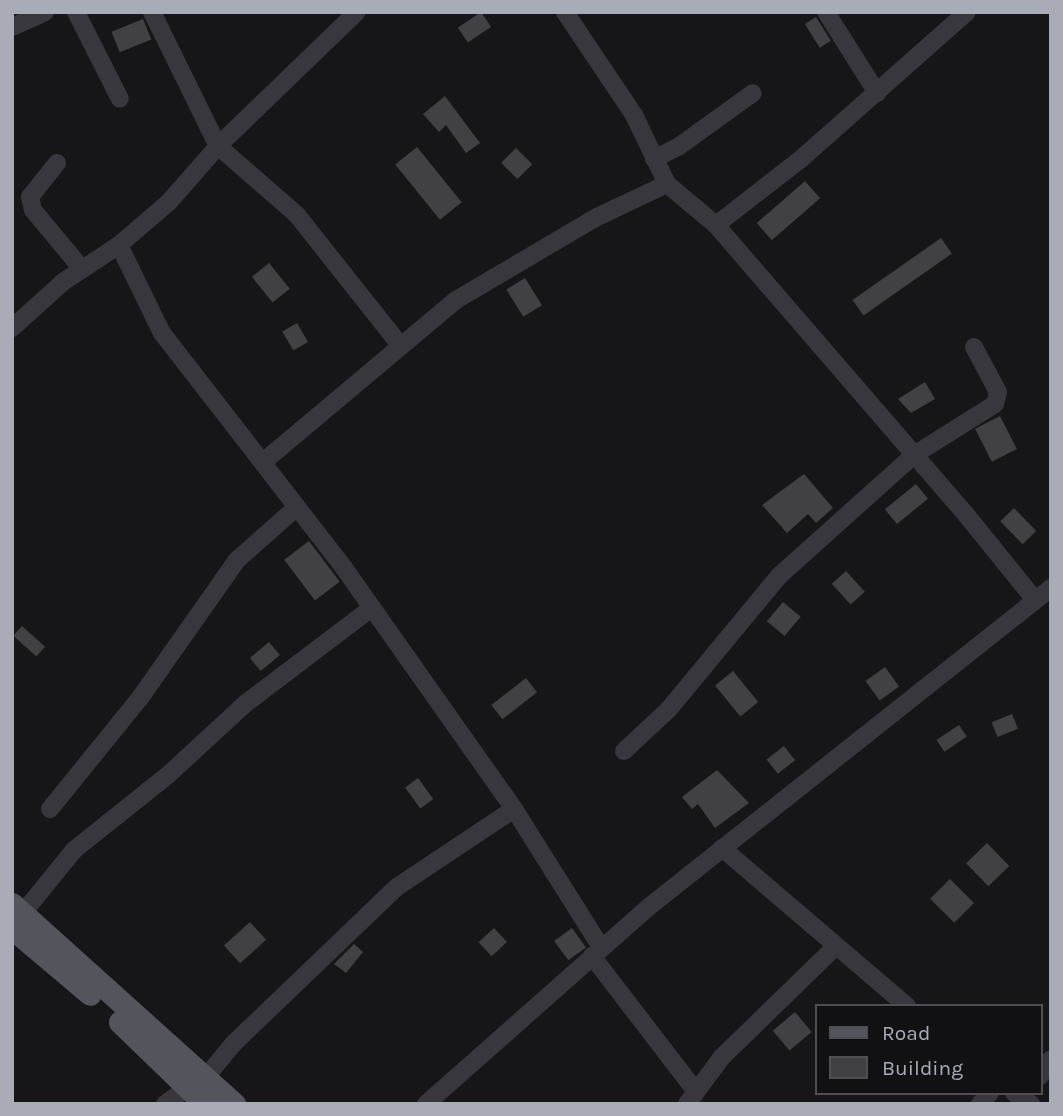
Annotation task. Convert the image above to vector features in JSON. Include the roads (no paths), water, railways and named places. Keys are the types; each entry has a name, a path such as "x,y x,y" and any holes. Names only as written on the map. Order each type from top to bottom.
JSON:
{"main road":[{"path":"16,915 67,973 197,1082 234,1104"},
{"path":"197,1082 205,1104"}],"street":[{"path":"12,27 45,12"},
{"path":"76,12 120,99"},
{"path":"152,12 218,146 297,215 400,345"},
{"path":"12,328 82,270 119,245 169,202 218,146 357,12"},
{"path":"565,12 634,115 667,184 716,225 1035,600"},
{"path":"826,12 877,93"},
{"path":"716,225 877,93 947,19 967,12"},
{"path":"654,159 678,147 752,93"},
{"path":"57,163 35,184 30,197 33,210 82,270"},
{"path":"263,462 456,300 597,217 667,184"},
{"path":"119,245 162,333 297,507 514,809 596,952 691,1097 722,1056 836,946"},
{"path":"624,751 669,709 779,576 914,455 998,399 974,347"},
{"path":"50,809 140,698 237,560 297,507"},
{"path":"426,1104 596,952 722,848 1051,588"},
{"path":"16,915 74,850 169,775 245,704 370,609"},
{"path":"165,1104 197,1082 397,887 514,809"},
{"path":"722,848 905,1004"}]}
